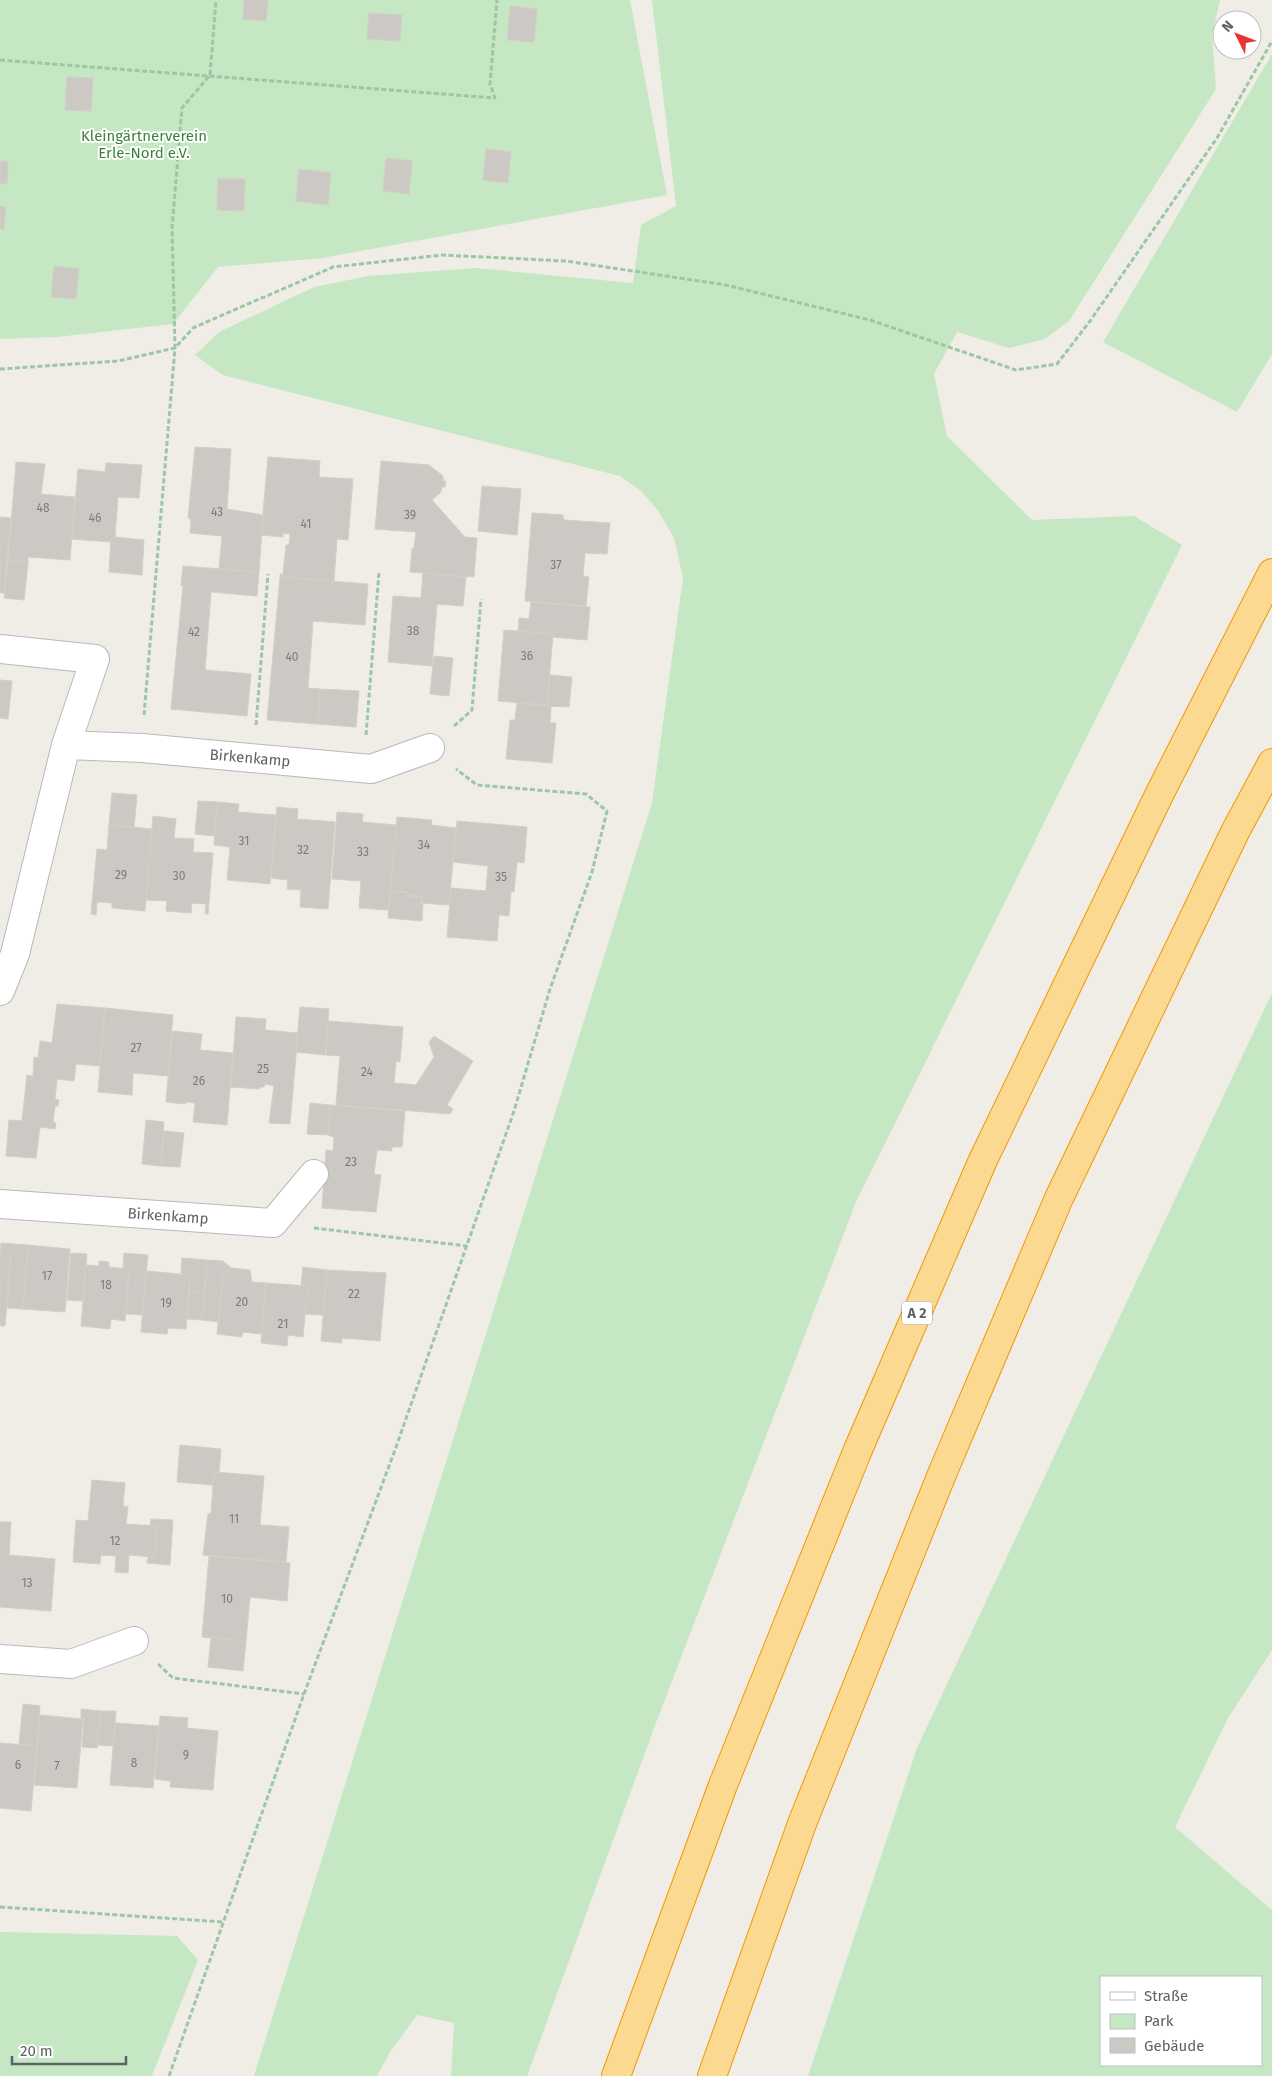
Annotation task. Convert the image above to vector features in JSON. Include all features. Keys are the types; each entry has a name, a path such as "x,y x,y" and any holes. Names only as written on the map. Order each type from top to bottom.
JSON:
{"highway":[{"name":"A 2","path":"616,2076 730,1767 857,1452 983,1160 1156,802 1272,573"},
{"path":"712,2076 803,1821 942,1474 1055,1207 1235,832 1272,763"}],"street":[{"path":"0,649 95,659 66,745 15,954 0,991"},
{"name":"Birkenkamp","path":"66,745 142,748 371,769 430,748"},
{"path":"273,1223 314,1174"},
{"name":"Birkenkamp","path":"0,1204 273,1223"},
{"path":"0,1659 71,1664 134,1642"}],"path":[{"path":"142,748 175,348 172,228 182,108 210,75 216,0"},
{"path":"0,60 495,98 490,84 497,0"},
{"path":"0,369 118,361 175,348 193,328 333,268 442,255 566,261 726,285 870,320 1016,370 1057,364 1090,321 1217,138 1272,41"},
{"path":"364,768 380,572"},
{"path":"253,758 268,574"},
{"path":"169,2076 304,1694 399,1440 514,1111 550,989 592,872 607,812 586,794 477,785 430,748 472,710 481,599"},
{"path":"273,1223 467,1246"},
{"path":"134,1642 173,1678 304,1694"},
{"path":"0,1907 223,1922"}],"green space":[{"name":"Kleingärtnerverein Erle-Nord e.V.","path":"0,0 630,0 667,195 322,258 218,267 173,324 57,337 0,339"},
{"path":"652,0 1220,0 1218,10 1212,10 1212,60 1214,60 1216,89 1069,321 1045,339 1009,348 957,332 934,374 947,436 1032,520 1134,516 1182,545 856,1202 657,1720 527,2076 451,2076 454,2023 417,2015 390,2052 377,2076 254,2076 652,803 683,578 674,538 657,509 641,491 620,476 223,375 195,355 219,332 314,287 368,276 475,268 633,283 641,225 676,206"},
{"path":"1272,54 1272,354 1237,412 1103,342"},
{"path":"1272,993 1272,1650 1228,1718 1175,1827 1272,1910 1272,2076 808,2076 917,1748"},
{"path":"0,1932 177,1936 198,1960 152,2076 0,2076"}],"building":[{"path":"244,0 268,0 266,21 243,19"},
{"path":"510,6 537,9 534,42 507,40"},
{"path":"369,13 402,15 400,41 367,39"},
{"path":"67,77 93,78 91,111 65,110"},
{"path":"486,149 511,152 508,183 483,180"},
{"path":"386,158 412,161 409,194 383,191"},
{"path":"0,161 8,162 7,184 0,183"},
{"path":"299,169 331,173 328,205 296,201"},
{"path":"218,179 245,179 244,211 217,210"},
{"path":"0,206 6,207 4,229 0,229"},
{"path":"54,266 79,269 76,299 51,297"},
{"path":"195,447 231,449 227,509 263,515 259,572 219,569 222,536 190,533 191,519 188,518"},
{"path":"268,457 320,461 319,477 353,479 348,540 337,539 334,581 280,577 280,574 283,574 286,545 289,545 290,534 283,533 283,537 261,535"},
{"path":"381,461 429,465 443,476 443,481 446,481 445,487 442,487 441,492 432,500 465,537 477,538 474,577 410,572 416,532 375,529"},
{"path":"16,462 45,464 41,494 75,497 70,560 28,557 28,563 8,561"},
{"path":"106,463 142,465 139,498 118,497 115,537 111,538 111,542 72,539 78,469 105,472"},
{"path":"482,486 521,489 517,535 478,531"},
{"path":"532,513 563,515 564,520 610,523 607,554 585,553 583,576 589,577 586,606 525,601"},
{"path":"0,517 11,518 4,593 0,593"},
{"path":"111,538 144,540 142,575 109,572"},
{"path":"8,561 28,563 24,600 4,598"},
{"path":"183,566 259,572 257,596 211,592 205,670 251,674 247,716 171,709 183,586 181,585"},
{"path":"423,573 466,577 463,606 437,604 432,666 388,662 393,596 421,598"},
{"path":"280,577 368,584 365,625 313,621 308,688 320,689 318,724 267,720"},
{"path":"531,602 590,607 587,640 553,637 553,634 518,631 519,618 529,619"},
{"path":"504,630 553,634 547,705 498,701"},
{"path":"434,656 453,658 449,696 430,694"},
{"path":"550,675 572,677 569,707 547,706"},
{"path":"0,680 12,681 8,719 0,718"},
{"path":"320,689 359,691 356,727 318,724"},
{"path":"517,703 551,706 550,723 556,723 552,763 506,759 510,720 515,720"},
{"path":"112,793 137,795 134,827 109,825"},
{"path":"198,801 217,802 214,836 195,834"},
{"path":"217,802 239,804 238,812 276,815 270,884 227,880 230,847 214,845"},
{"path":"277,807 298,809 297,819 335,822 328,909 300,907 301,890 287,889 288,880 271,878"},
{"path":"337,812 363,814 362,822 396,825 389,910 359,908 361,881 332,879"},
{"path":"153,816 176,819 174,838 194,839 193,852 213,853 208,914 205,914 206,904 192,903 191,913 166,911 167,901 146,900"},
{"path":"397,817 432,820 431,825 456,828 449,905 421,903 422,897 407,895 407,892 390,891"},
{"path":"457,821 527,827 524,863 517,862 514,892 511,891 509,916 499,915 497,941 447,937 451,888 486,891 488,866 453,862"},
{"path":"109,825 152,829 145,911 112,908 112,903 97,902 96,915 91,914 97,849 107,850"},
{"path":"390,891 407,893 407,896 421,897 421,903 423,904 422,921 388,918"},
{"path":"57,1004 105,1008 100,1066 76,1064 74,1081 57,1079 55,1099 59,1100 58,1106 55,1106 53,1122 56,1123 55,1129 40,1127 36,1158 6,1156 9,1120 22,1121 27,1075 33,1076 34,1057 38,1058 40,1041 52,1043"},
{"path":"300,1007 329,1009 325,1055 296,1052"},
{"path":"105,1008 173,1015 168,1076 133,1073 132,1095 98,1092"},
{"path":"236,1017 266,1019 265,1030 298,1033 290,1124 269,1123 274,1086 265,1084 264,1087 259,1089 231,1087"},
{"path":"328,1021 403,1027 400,1062 396,1061 394,1083 416,1085 434,1057 429,1042 434,1036 473,1061 447,1105 453,1109 450,1114 336,1105 340,1056 326,1055"},
{"path":"172,1031 202,1034 200,1050 233,1053 227,1125 193,1122 195,1103 166,1102"},
{"path":"310,1103 330,1105 328,1135 307,1134"},
{"path":"330,1105 405,1111 402,1147 392,1147 392,1151 377,1150 374,1174 381,1175 376,1212 322,1208 326,1150 333,1151 334,1137 328,1135"},
{"path":"146,1120 164,1122 161,1166 142,1164"},
{"path":"164,1131 184,1133 180,1167 161,1166"},
{"path":"1,1243 28,1245 23,1309 7,1308 11,1253 0,1252"},
{"path":"28,1245 70,1249 65,1312 23,1309"},
{"path":"0,1252 11,1253 5,1326 1,1326 0,1322"},
{"path":"71,1253 87,1254 83,1301 67,1300"},
{"path":"124,1253 148,1255 142,1315 126,1314 129,1269 123,1268"},
{"path":"182,1258 207,1260 205,1293 189,1292 190,1275 181,1274"},
{"path":"207,1260 223,1261 231,1268 223,1274 219,1322 202,1320"},
{"path":"99,1261 109,1262 109,1267 129,1269 125,1321 111,1319 110,1329 81,1326 86,1265 99,1266"},
{"path":"303,1267 327,1270 323,1315 305,1314 308,1286 301,1285"},
{"path":"231,1268 250,1270 252,1282 266,1283 261,1334 243,1332 242,1337 217,1334 223,1274"},
{"path":"327,1270 386,1273 380,1341 342,1338 342,1343 321,1341"},
{"path":"146,1271 190,1275 186,1329 168,1328 167,1334 141,1332"},
{"path":"266,1283 308,1286 303,1337 288,1335 287,1346 261,1343"},
{"path":"189,1292 205,1293 202,1320 187,1319"},
{"path":"180,1445 221,1449 219,1473 214,1472 213,1485 177,1482"},
{"path":"214,1472 264,1476 260,1525 289,1527 286,1562 203,1555 208,1514 211,1513"},
{"path":"92,1480 125,1483 123,1506 128,1507 126,1524 157,1526 154,1557 129,1555 128,1573 115,1572 116,1556 101,1555 100,1564 73,1562 76,1520 88,1521"},
{"path":"151,1519 173,1520 170,1565 147,1563 148,1557 154,1557 157,1526 150,1526"},
{"path":"0,1522 11,1522 9,1555 55,1559 51,1611 0,1607"},
{"path":"209,1556 290,1563 287,1601 250,1597 246,1641 202,1637"},
{"path":"211,1638 246,1641 243,1671 208,1667"},
{"path":"23,1704 40,1706 37,1746 19,1744"},
{"path":"81,1709 100,1711 97,1748 82,1747 84,1719 81,1719"},
{"path":"100,1711 116,1711 113,1746 97,1745"},
{"path":"40,1715 83,1719 77,1788 34,1785"},
{"path":"160,1716 188,1718 187,1728 218,1731 213,1790 170,1787 171,1781 155,1779"},
{"path":"115,1723 159,1726 153,1788 110,1785"},
{"path":"0,1743 37,1746 31,1811 0,1808"}]}
